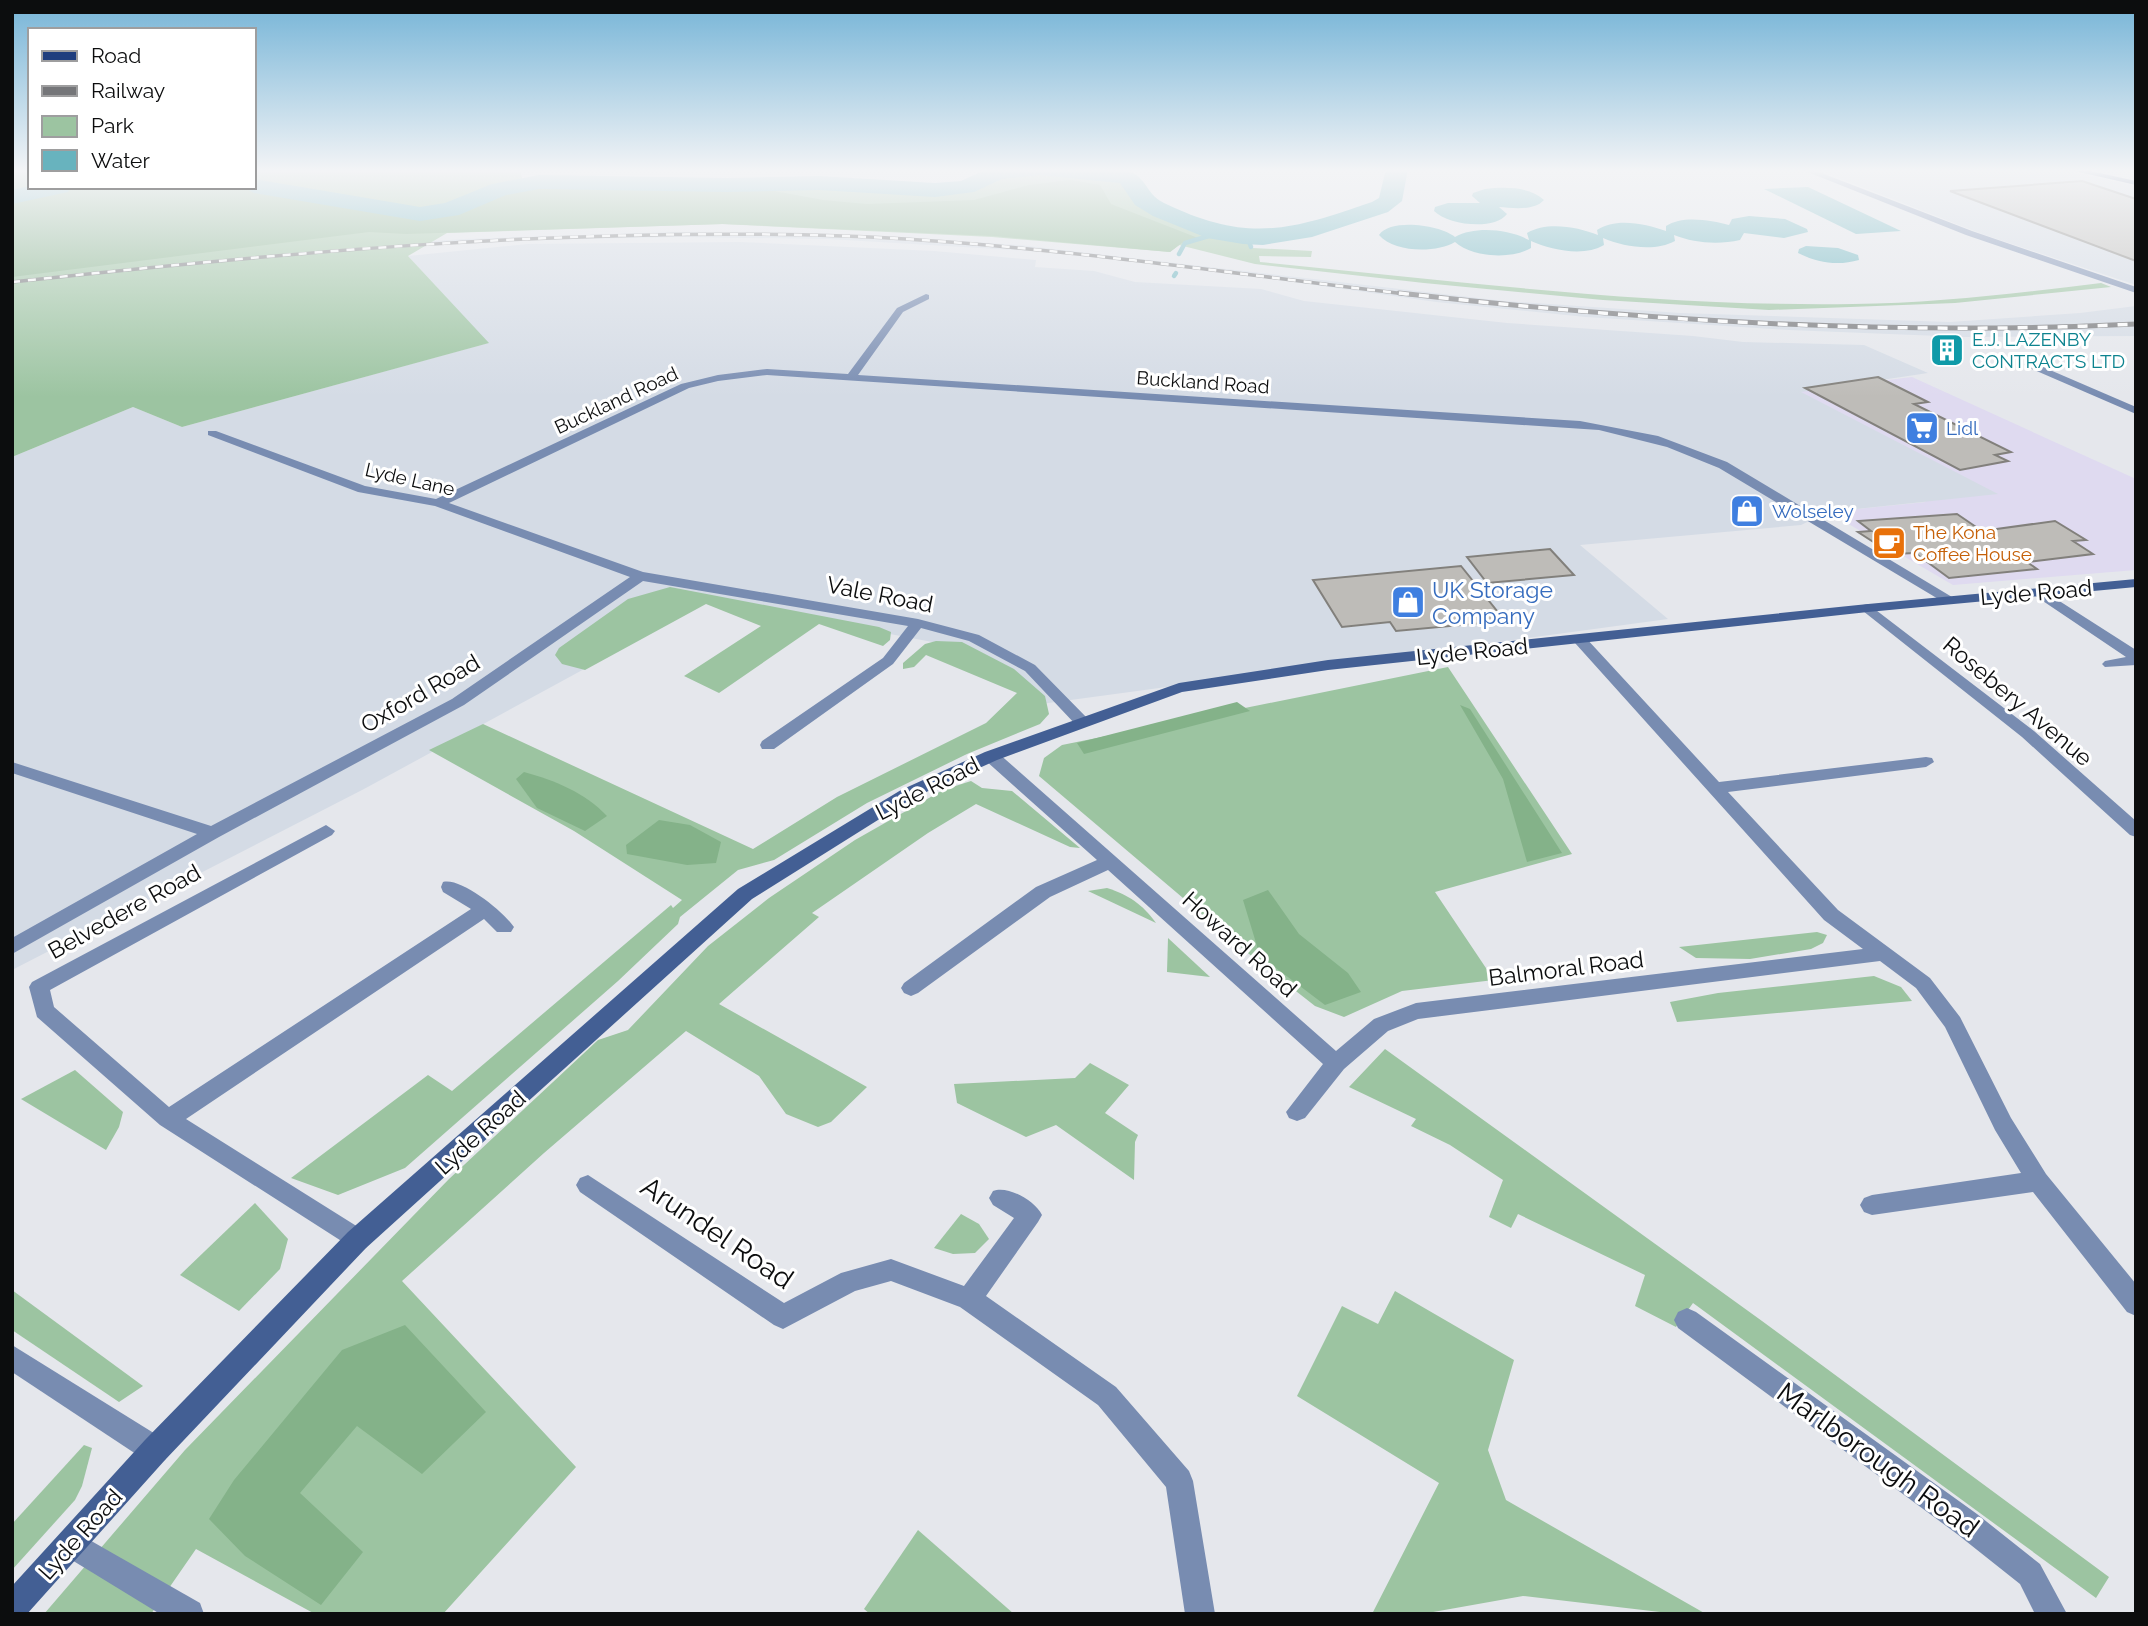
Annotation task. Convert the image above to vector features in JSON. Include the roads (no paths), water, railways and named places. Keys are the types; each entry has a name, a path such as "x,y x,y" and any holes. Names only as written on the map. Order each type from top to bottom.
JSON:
{"street":[{"path":"2004,245 2136,290"},
{"path":"850,377 900,310 926,297 905,292"},
{"path":"2029,364 2136,411"},
{"name":"Buckland Road","path":"438,503 685,386 718,378 768,372 850,377 1580,424 1623,429 1688,448 1723,465 1951,600"},
{"path":"2117,403 2136,400"},
{"name":"Lyde Lane","path":"212,433 362,489 438,503 640,576"},
{"name":"Vale Road","path":"640,576 918,622 974,638 1030,668 1083,723"},
{"name":"Oxford Road","path":"12,947 213,834 458,702 640,576"},
{"name":"Lyde Road","path":"12,1608 155,1450 357,1240 745,894 907,794 991,756 1179,688 1328,664 2136,583"},
{"path":"2039,592 2136,659"},
{"name":"Rosebery Avenue","path":"1868,608 2028,734 2136,831"},
{"path":"768,745 888,660 918,622"},
{"path":"1580,640 1831,915 1880,954 1923,983 1953,1023 2003,1124 2038,1181 2136,1304"},
{"path":"2110,664 2136,659"},
{"name":"Howard Road","path":"991,756 1336,1063"},
{"path":"1714,788 1926,762"},
{"path":"12,767 213,834"},
{"name":"Belvedere Road","path":"326,831 39,988 44,1011 168,1119 357,1240"},
{"path":"911,988 1043,892 1111,862"},
{"path":"450,887 485,909 504,927"},
{"path":"168,1119 485,909"},
{"name":"Balmoral Road","path":"1297,1112 1336,1063 1381,1025 1416,1011 1880,954"},
{"path":"1872,1205 2038,1181"},
{"name":"Arundel Road","path":"588,1185 783,1317 850,1281 891,1270 969,1299 1107,1396 1179,1481 1200,1614"},
{"path":"969,1299 1030,1214 1001,1198"},
{"name":"Marlborough Road","path":"1687,1320 2030,1574 2052,1614"},
{"path":"12,1357 155,1450"},
{"path":"72,1544 189,1614"}],"water":[{"path":"1395,245 1449,245 1427,249"},
{"path":"1459,245 1531,245 1531,248 1523,252 1502,255 1481,254"},
{"path":"1542,245 1604,245 1587,251"},
{"path":"1624,245 1663,245 1649,247"},
{"path":"1806,246 1838,248 1858,255 1859,260 1836,263 1813,259 1798,253 1799,249"}],"waterway":[{"path":"1179,254 1184,245"}],"railway":[{"path":"12,282 416,245"},
{"path":"985,245 1414,295"},
{"path":"1399,293 1582,311 1767,324 1951,328 2136,324"}],"place":[{"name":"E.J. LAZENBY CONTRACTS LTD","path":"1947,350"},
{"name":"Lidl","path":"1922,428"},
{"name":"Wolseley","path":"1747,511"},
{"name":"The Kona Coffee House","path":"1889,543"},
{"name":"UK Storage Company","path":"1408,602"}]}
